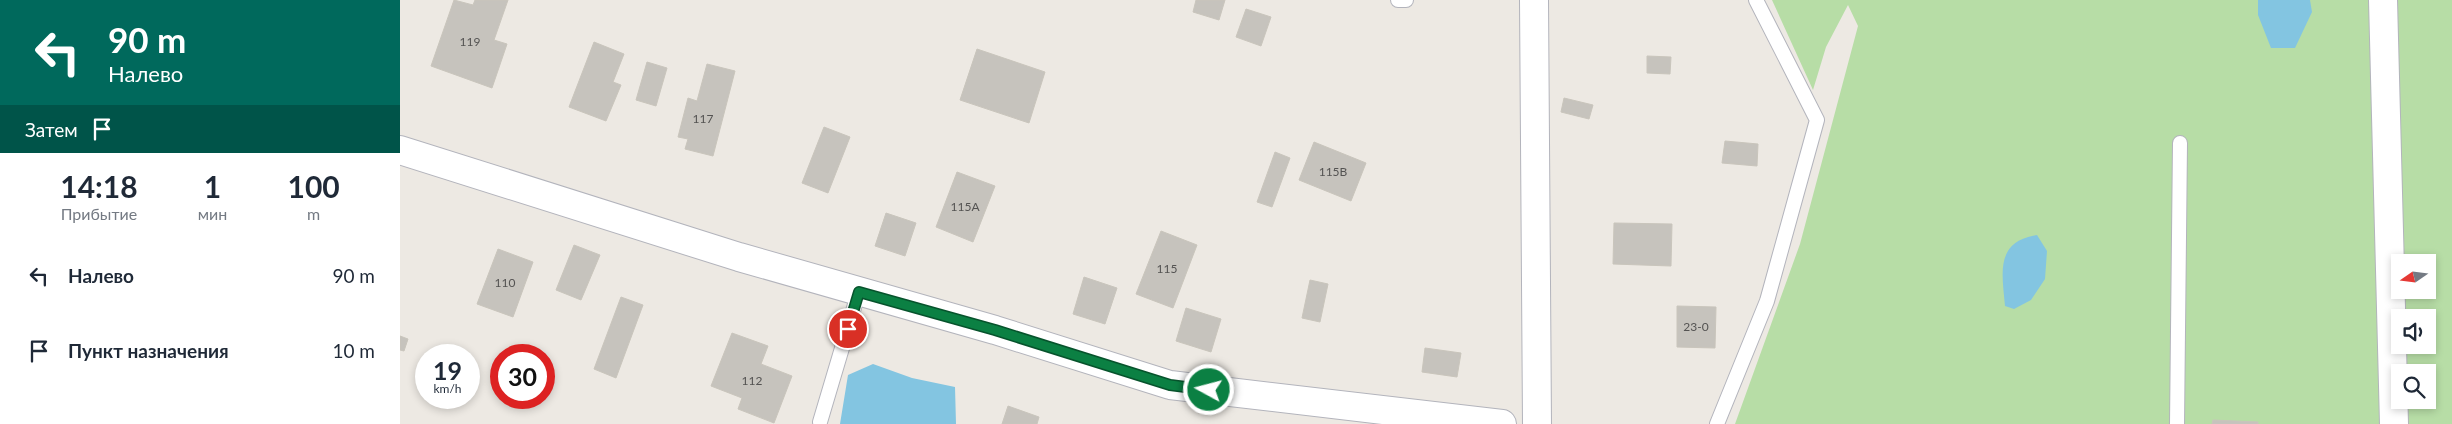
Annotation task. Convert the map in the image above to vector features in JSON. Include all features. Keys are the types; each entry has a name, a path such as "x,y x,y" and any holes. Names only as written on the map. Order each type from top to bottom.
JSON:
{"street":[{"path":"1534,0 1537,424"},
{"path":"2383,0 2394,424"},
{"path":"400,150 739,258 995,330 1170,385 1502,424"}],"lane":[{"path":"1398,0 1406,0"},
{"path":"1716,424 1767,301 1817,120 1756,0"},
{"path":"2177,424 2180,143"},
{"path":"820,422 859,292"}],"green space":[{"path":"1772,0 2452,0 2452,424 1735,424 1800,244 1858,26 1848,5 1826,47 1813,90"}],"water":[{"path":"2258,0 2310,0 2312,12 2295,48 2271,48 2258,15"},
{"path":"2037,235 2047,251 2045,279 2031,300 2014,309 2005,306 2004,260 2014,244"},
{"path":"873,364 912,378 955,387 956,424 840,424 848,375"}],"building":[{"path":"454,0 473,5 475,0 508,0 494,40 507,44 492,88 431,66"},
{"path":"1196,0 1225,0 1219,20 1193,12"},
{"path":"1246,9 1271,17 1261,46 1236,37"},
{"path":"594,42 624,54 613,82 621,85 606,121 569,107"},
{"path":"977,49 1045,72 1029,123 960,100"},
{"path":"1647,56 1671,57 1670,74 1647,73"},
{"path":"647,62 667,68 656,106 636,100"},
{"path":"707,64 735,71 713,156 685,149 688,139 678,137 688,98 697,101"},
{"path":"1564,98 1593,105 1589,119 1561,112"},
{"path":"824,127 850,137 828,193 802,183"},
{"path":"1725,141 1758,144 1757,166 1722,163"},
{"path":"1314,142 1366,163 1351,201 1299,180"},
{"path":"1275,152 1290,158 1272,207 1257,202"},
{"path":"957,172 995,186 973,242 936,227"},
{"path":"886,213 916,223 905,256 875,246"},
{"path":"1614,223 1672,224 1671,266 1613,264"},
{"path":"1161,231 1197,245 1173,308 1136,294"},
{"path":"574,245 600,255 581,300 556,290"},
{"path":"498,249 533,262 513,317 477,304"},
{"path":"1084,277 1117,288 1105,324 1073,314"},
{"path":"1310,280 1328,284 1320,322 1302,318"},
{"path":"621,297 643,305 616,378 594,369"},
{"path":"1677,306 1716,307 1715,348 1677,347"},
{"path":"1186,308 1221,319 1211,352 1176,341"},
{"path":"732,333 768,346 761,364 792,376 774,423 738,409 742,398 711,386"},
{"path":"400,336 408,339 404,351 400,350"},
{"path":"1425,348 1461,353 1457,377 1422,372"},
{"path":"1008,406 1039,417 1037,424 1002,424"},
{"path":"2213,420 2258,422 2258,424 2212,424"}],"route":[{"path":"848,329 859,292 995,330 1170,385 1209,390"}]}
